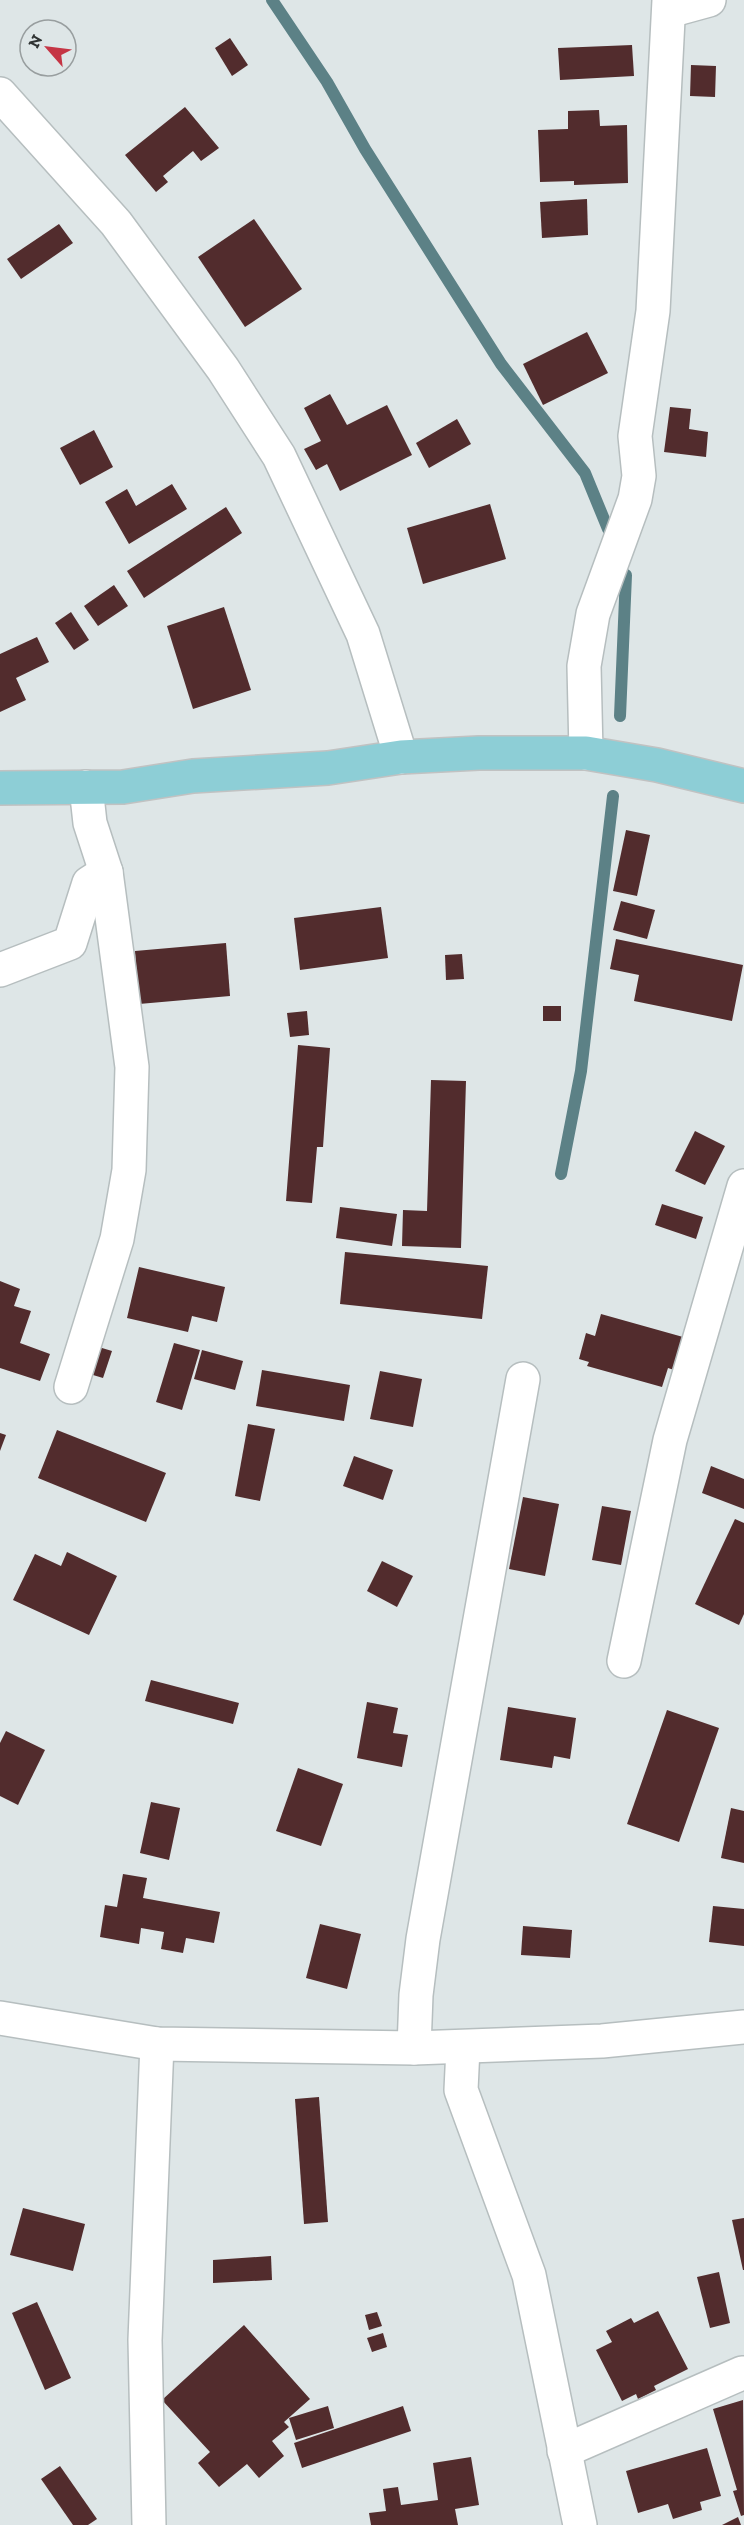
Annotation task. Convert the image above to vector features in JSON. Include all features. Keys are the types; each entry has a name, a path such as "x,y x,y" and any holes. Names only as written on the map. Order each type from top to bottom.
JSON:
{"main road":[{"path":"0,788 123,787 193,776 328,768 401,757 479,753 586,753 657,765 744,786"}],"street":[{"path":"586,753 585,666 593,614 635,499 639,476 635,436 653,311 669,5 709,0"},
{"path":"0,94 116,223 223,369 279,456 363,634 401,757"},
{"path":"71,1388 117,1239 129,1170 132,1067 106,872 90,823 86,787"},
{"path":"0,970 70,942 89,883 106,872"},
{"path":"624,1661 670,1440 744,1186"},
{"path":"414,2048 416,1995 423,1939 523,1379"},
{"path":"0,2018 157,2044 414,2048 463,2048 602,2041 744,2027"},
{"path":"149,2525 145,2340 157,2044"},
{"path":"463,2048 461,2090 529,2275 580,2525"},
{"path":"564,2451 742,2373"}],"building":[{"path":"230,38 248,65 232,76 215,48"},
{"path":"632,45 634,76 560,80 558,48"},
{"path":"691,65 716,66 715,97 690,96"},
{"path":"185,107 219,148 201,161 193,151 163,176 168,182 156,192 125,155"},
{"path":"599,110 600,126 627,125 628,183 574,185 574,181 540,182 538,130 568,129 568,111"},
{"path":"587,199 588,235 542,238 540,202"},
{"path":"254,219 302,289 245,327 198,257"},
{"path":"59,224 73,243 21,279 7,259"},
{"path":"587,332 608,373 543,405 523,364"},
{"path":"330,394 347,425 387,405 412,455 340,491 327,464 316,470 304,449 321,441 304,408"},
{"path":"670,407 691,409 689,429 708,432 706,457 664,452"},
{"path":"457,419 471,444 429,468 416,443"},
{"path":"94,430 113,467 80,485 60,448"},
{"path":"172,484 187,509 129,544 105,502 127,489 136,506"},
{"path":"490,504 506,559 423,584 407,528"},
{"path":"226,507 242,533 144,598 127,571"},
{"path":"114,585 128,606 98,626 84,606"},
{"path":"224,607 251,690 193,709 167,626"},
{"path":"71,612 89,640 74,650 55,623"},
{"path":"37,637 49,662 16,678 26,700 0,712 0,654"},
{"path":"626,830 650,835 637,896 613,891"},
{"path":"621,901 655,910 647,939 613,930"},
{"path":"381,907 388,958 300,970 294,918"},
{"path":"616,939 743,965 732,1021 634,1001 639,975 610,969"},
{"path":"226,943 230,996 139,1004 135,951"},
{"path":"462,954 464,979 446,980 445,955"},
{"path":"543,1006 561,1006 561,1021 543,1021"},
{"path":"307,1011 309,1035 290,1037 287,1013"},
{"path":"298,1045 330,1048 323,1147 317,1147 312,1203 286,1201"},
{"path":"431,1080 466,1081 461,1248 402,1246 403,1210 427,1211"},
{"path":"695,1131 725,1146 705,1185 675,1171"},
{"path":"662,1204 703,1217 696,1239 655,1225"},
{"path":"340,1207 397,1214 392,1246 336,1238"},
{"path":"345,1252 488,1266 482,1319 340,1304"},
{"path":"139,1267 225,1287 217,1322 192,1316 188,1332 127,1318"},
{"path":"0,1281 20,1289 14,1306 31,1311 20,1343 50,1354 40,1381 0,1368"},
{"path":"601,1314 683,1337 674,1370 668,1368 662,1387 587,1366 589,1362 579,1359 586,1333 595,1336"},
{"path":"174,1343 200,1350 182,1410 156,1402"},
{"path":"92,1345 112,1351 103,1378 83,1372"},
{"path":"202,1350 243,1361 235,1390 194,1379"},
{"path":"262,1370 350,1385 344,1421 256,1406"},
{"path":"380,1371 422,1379 413,1427 370,1419"},
{"path":"248,1424 275,1429 260,1501 235,1496"},
{"path":"57,1430 166,1473 146,1522 38,1478"},
{"path":"0,1433 6,1435 0,1451"},
{"path":"354,1456 393,1470 383,1500 343,1486"},
{"path":"711,1466 744,1479 744,1509 702,1493"},
{"path":"523,1497 559,1504 545,1576 509,1569"},
{"path":"602,1506 631,1511 621,1565 592,1560"},
{"path":"735,1519 744,1523 744,1614 739,1625 695,1604"},
{"path":"67,1552 117,1576 89,1635 13,1600 35,1554 61,1566"},
{"path":"382,1561 413,1576 397,1607 367,1591"},
{"path":"151,1680 239,1703 233,1724 145,1701"},
{"path":"367,1702 398,1708 393,1733 408,1735 402,1767 357,1758"},
{"path":"508,1707 576,1718 570,1759 554,1756 552,1768 500,1760"},
{"path":"667,1710 719,1728 679,1842 627,1824"},
{"path":"6,1731 45,1750 18,1805 0,1796 0,1743"},
{"path":"298,1768 343,1784 321,1846 276,1831"},
{"path":"151,1802 180,1808 169,1860 140,1853"},
{"path":"731,1808 744,1811 744,1863 721,1858"},
{"path":"123,1874 147,1878 143,1898 220,1912 214,1943 186,1938 183,1953 161,1949 164,1932 141,1928 139,1944 100,1937 105,1905 117,1907"},
{"path":"713,1906 744,1909 744,1946 709,1942"},
{"path":"320,1924 361,1934 347,1989 306,1978"},
{"path":"523,1926 572,1930 570,1958 521,1955"},
{"path":"319,2097 328,2222 304,2224 295,2099"},
{"path":"23,2208 85,2224 73,2271 10,2255"},
{"path":"744,2218 744,2270 743,2270 732,2220"},
{"path":"271,2256 272,2280 213,2283 213,2260"},
{"path":"719,2272 730,2323 710,2328 697,2277"},
{"path":"37,2302 71,2378 45,2390 12,2313"},
{"path":"658,2311 688,2369 654,2386 656,2390 638,2399 636,2394 622,2401 596,2350 612,2342 606,2331 631,2318 634,2323"},
{"path":"377,2312 382,2326 369,2330 365,2315"},
{"path":"244,2325 310,2399 284,2422 289,2427 272,2441 284,2456 259,2478 247,2464 219,2487 198,2463 210,2452 162,2400"},
{"path":"383,2333 387,2347 372,2352 367,2338"},
{"path":"743,2400 744,2515 741,2516 733,2491 737,2490 713,2409"},
{"path":"328,2406 334,2428 296,2440 289,2418"},
{"path":"403,2406 411,2431 302,2468 294,2443"},
{"path":"707,2448 721,2496 700,2502 702,2510 673,2519 668,2504 638,2513 626,2471"},
{"path":"471,2457 479,2505 455,2509 458,2525 371,2525 369,2513 386,2511 383,2489 398,2487 401,2505 438,2500 433,2463"},
{"path":"60,2466 97,2519 88,2525 73,2525 41,2479"},
{"path":"738,2517 741,2525 722,2525"}],"waterway":[{"path":"272,0 327,82 365,149 501,364 585,473 608,529"},
{"path":"620,716 626,575"},
{"path":"561,1174 581,1071 613,796"}]}
